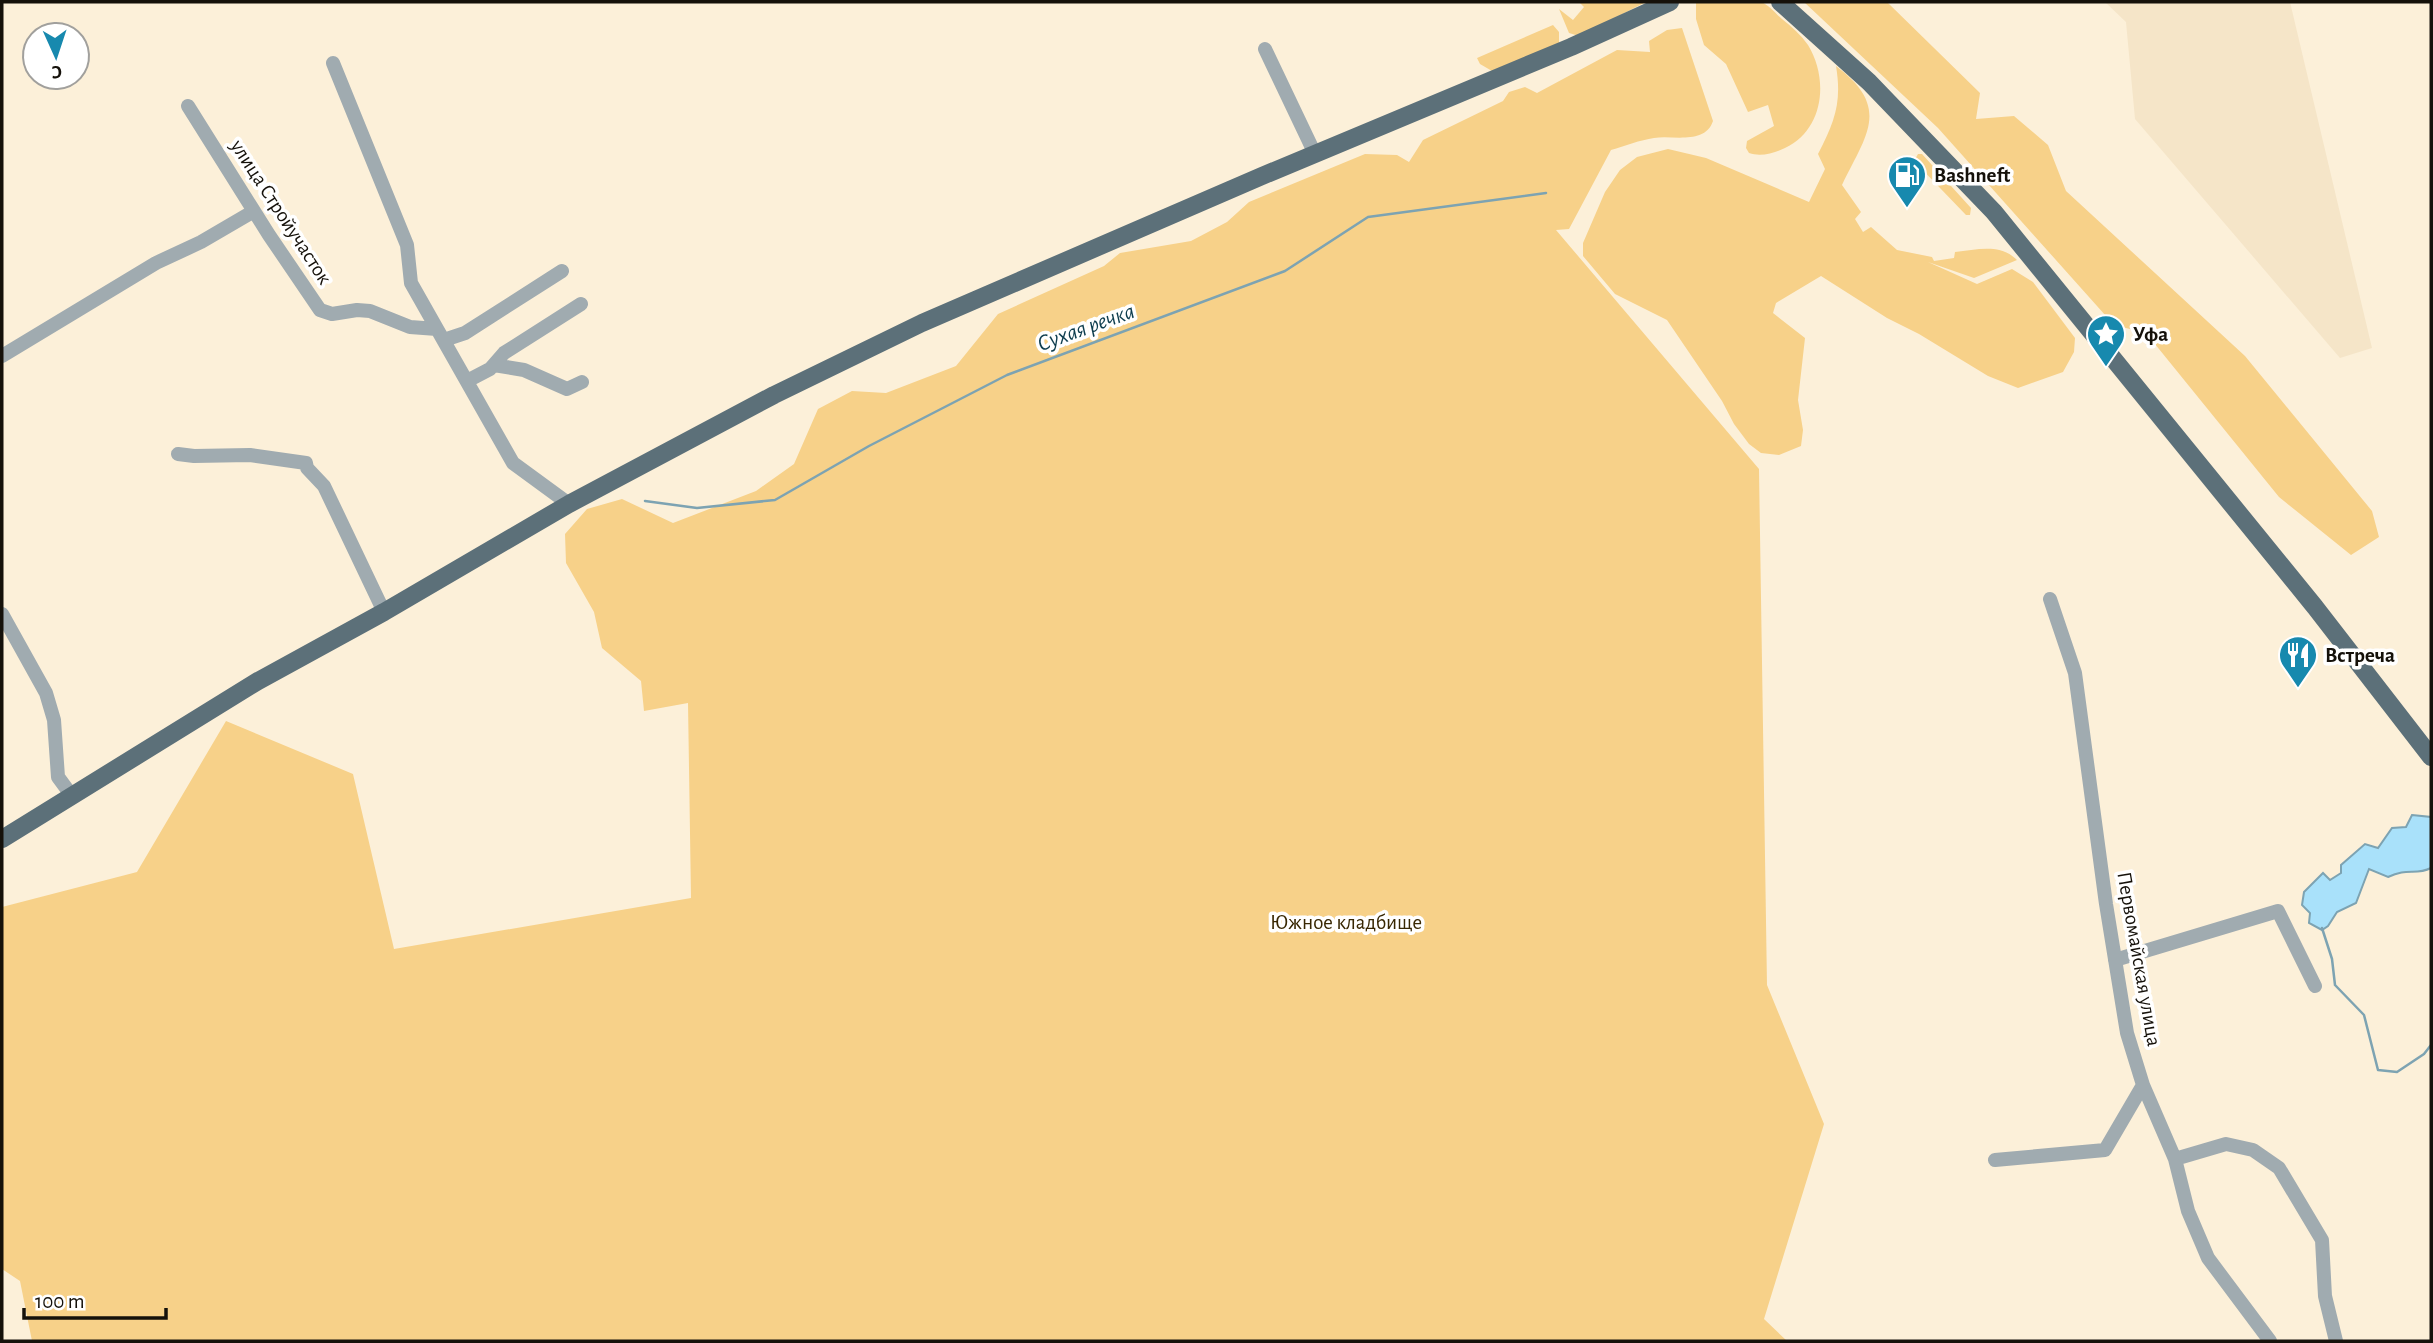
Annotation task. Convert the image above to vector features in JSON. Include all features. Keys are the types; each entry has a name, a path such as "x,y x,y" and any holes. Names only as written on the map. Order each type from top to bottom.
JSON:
{"main road":[{"path":"2,839 258,681 384,612 569,504 774,395 922,323 1571,47 1670,2"},
{"path":"1780,2 1868,82 1967,183 2015,238 2324,618 2431,757"}],"street":[{"path":"1265,49 1315,154"},
{"path":"333,63 407,245 411,283 513,463 569,504"},
{"name":"улица Стройучасток","path":"188,106 320,310 332,314 370,311 410,327 440,335"},
{"path":"2,356 156,263 201,242 254,211"},
{"path":"440,335 465,333 562,271"},
{"path":"467,381 490,369 503,353 581,304"},
{"path":"494,365 524,370 567,389 582,382"},
{"path":"178,454 250,455 306,463 307,468 324,486 384,612"},
{"name":"Первомайская улица","path":"2050,599 2075,673 2127,1032 2143,1085 2175,1160 2188,1211 2208,1258 2270,1341"},
{"path":"2,614 46,693 54,720 58,777 72,796"},
{"path":"2115,960 2278,911 2315,986"},
{"path":"1995,1160 2105,1150 2143,1085"},
{"path":"2175,1160 2226,1144 2253,1150 2279,1168 2322,1240 2325,1296 2336,1341"}],"shaded area":[{"path":"2105,2 2290,2 2372,348 2340,358 2135,119 2126,22"}],"green space":[{"path":"1579,2 1646,2 1579,36 1569,33 1559,9 1573,20 1584,7"},
{"path":"1696,2 1761,2 1793,28 1808,45 1819,73 1819,103 1808,129 1798,140 1772,153 1749,153 1746,148 1747,141 1774,126 1768,105 1748,112 1726,64 1704,45 1696,19"},
{"path":"1804,2 1887,2 1980,93 1976,119 2014,116 2048,145 2066,191 2245,356 2372,511 2379,537 2351,555 2279,497 2146,333 2114,325 1938,128"},
{"path":"1553,25 1559,32 1559,43 1492,71 1480,64 1477,58"},
{"name":"Южное кладбище","path":"1682,28 1713,121 1709,128 1696,136 1654,138 1611,150 1569,229 1556,230 1759,469 1767,985 1824,1124 1764,1319 1787,1341 32,1341 20,1281 2,1269 2,907 137,872 226,721 353,774 394,949 691,898 688,703 644,711 641,681 602,648 594,612 566,563 565,534 587,509 622,499 673,523 756,491 794,464 818,409 852,391 886,393 956,366 998,314 1104,266 1120,253 1191,241 1227,222 1249,202 1365,154 1397,155 1409,162 1423,140 1503,101 1509,92 1525,87 1537,93 1617,50 1650,52 1649,41 1667,30"},
{"path":"1836,66 1864,95 1869,109 1865,136 1842,185 1861,212 1855,219 1863,232 1871,227 1897,250 1932,257 1934,261 1954,258 1955,252 1980,249 2003,251 2017,260 1974,278 1928,262 1977,284 2012,269 2033,282 2075,338 2074,352 2063,372 2018,388 1988,376 1887,318 1821,276 1776,303 1773,313 1805,338 1798,400 1803,430 1801,446 1779,455 1761,453 1749,444 1734,424 1722,401 1667,320 1615,294 1583,256 1583,243 1605,192 1620,170 1637,157 1668,149 1706,158 1809,202 1825,169 1818,154 1836,111"},
{"path":"1918,154 1922,154 1971,208 1970,215 1966,215 1914,161"}],"water":[{"path":"2412,815 2431,817 2431,868 2401,872 2388,877 2369,869 2356,903 2337,912 2322,930 2309,923 2310,913 2302,905 2304,892 2323,873 2330,880 2341,873 2341,865 2365,844 2378,848 2392,828 2406,827"}],"waterway":[{"name":"Сухая речка","path":"645,501 697,508 775,500 869,446 1007,375 1285,271 1368,217 1546,193"},
{"path":"2322,928 2332,959 2335,985 2364,1015 2378,1070 2397,1072 2424,1054 2431,1045"}],"place":[{"name":"Bashneft","path":"1907,209"},
{"name":"Уфа","path":"2106,368"},
{"name":"Встреча","path":"2298,689"}]}
